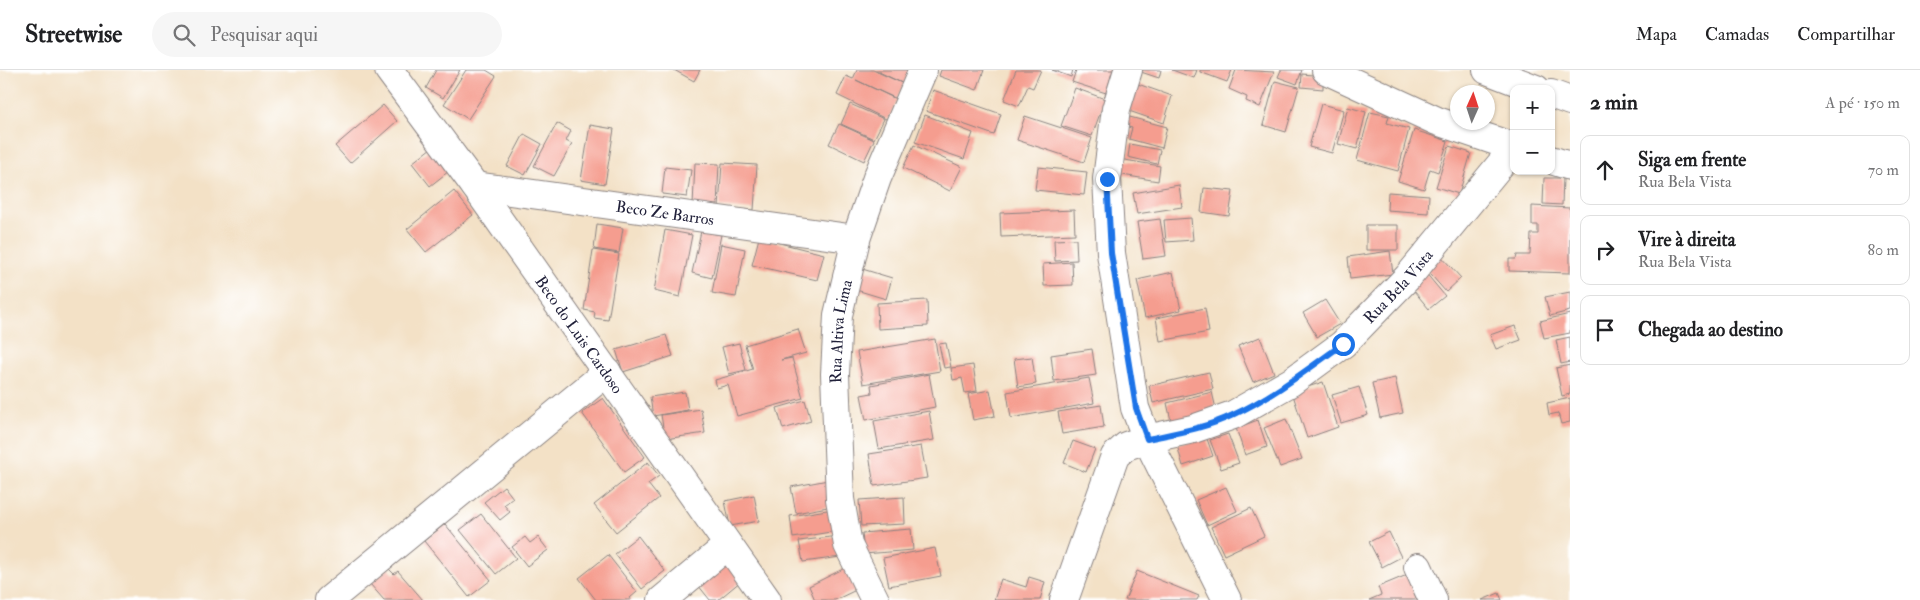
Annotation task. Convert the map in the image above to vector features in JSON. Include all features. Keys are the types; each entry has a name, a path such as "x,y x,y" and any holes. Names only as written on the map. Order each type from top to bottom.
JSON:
{"street":[{"name":"Beco do Luis Cardoso","path":"389,70 475,186 727,546 767,600"},
{"name":"Rua Altiva Lima","path":"874,600 848,545 840,499 836,439 835,374 838,314 856,239 877,178 923,70"},
{"path":"1128,70 1116,109 1107,179 1112,263 1136,408 1147,439 1227,600"},
{"path":"1326,70 1437,121 1510,146"},
{"path":"1487,70 1526,85"},
{"path":"1555,96 1570,102"},
{"name":"Rua Bela Vista","path":"1064,600 1115,456 1126,446 1147,439 1193,429 1233,415 1291,382 1343,344 1408,277 1510,152"},
{"path":"1555,161 1570,166"},
{"name":"Beco Ze Barros","path":"475,186 856,239"},
{"path":"329,600 606,372"},
{"path":"662,600 727,546"},
{"path":"1418,567 1433,600"}],"building":[{"path":"436,70 460,70 443,98 426,88"},
{"path":"466,70 486,70 496,76 468,119 444,104"},
{"path":"674,70 700,70 694,81"},
{"path":"857,70 873,70 904,84 897,99 856,80 898,100 888,120 837,95 846,76 853,79"},
{"path":"875,70 911,70 904,84"},
{"path":"941,70 984,70 977,90 939,76"},
{"path":"1016,70 1041,70 1033,88 1028,86 1019,106 1004,100"},
{"path":"1052,70 1073,70 1071,77"},
{"path":"1076,70 1113,70 1106,93 1072,82"},
{"path":"1142,70 1161,70 1159,78 1141,72"},
{"path":"1172,70 1197,70 1194,78"},
{"path":"1200,70 1232,70 1227,82 1200,72"},
{"path":"1236,70 1274,72 1260,107 1246,101 1247,97 1229,89"},
{"path":"1281,70 1302,70 1297,84 1278,77"},
{"path":"1302,74 1323,76 1323,89 1301,87"},
{"path":"1275,81 1299,87 1286,132 1263,125"},
{"path":"1135,83 1172,96 1164,123 1126,110"},
{"path":"1075,88 1105,99 1092,136 1061,126"},
{"path":"933,90 1001,114 994,135 926,111"},
{"path":"850,104 884,119 874,139 841,124"},
{"path":"1321,104 1344,110 1332,153 1309,147"},
{"path":"383,105 397,121 350,163 335,146"},
{"path":"1348,107 1366,112 1357,149 1338,144"},
{"path":"1370,112 1389,116 1387,123 1409,129 1398,171 1357,160"},
{"path":"925,115 973,133 964,159 915,142"},
{"path":"1025,116 1092,138 1084,162 1017,140"},
{"path":"1126,116 1167,127 1162,148 1129,139 1132,128 1124,126"},
{"path":"557,123 571,131 566,141 572,144 554,176 534,166"},
{"path":"839,124 874,140 864,161 829,144"},
{"path":"590,125 614,129 605,184 581,180"},
{"path":"1414,130 1448,141 1438,172 1430,169 1424,189 1398,181"},
{"path":"524,134 542,144 525,175 507,166"},
{"path":"1130,144 1160,150 1157,164 1128,157"},
{"path":"914,145 962,167 950,191 903,168"},
{"path":"1449,146 1471,153 1459,194 1436,187"},
{"path":"431,148 449,171 430,186 412,163"},
{"path":"1119,159 1160,166 1158,181 1116,174"},
{"path":"695,163 719,164 717,207 693,205"},
{"path":"722,163 757,165 754,210 719,207"},
{"path":"665,167 691,170 687,197 662,194"},
{"path":"1038,167 1087,172 1084,195 1035,190"},
{"path":"1544,178 1563,178 1562,205 1543,204"},
{"path":"1179,185 1182,207 1137,214 1133,193"},
{"path":"1204,188 1233,191 1229,216 1201,212"},
{"path":"454,191 473,215 426,252 407,229"},
{"path":"1388,192 1429,195 1428,213 1387,210"},
{"path":"1532,206 1570,208 1570,273 1509,271 1509,259 1516,259 1517,255 1530,255 1531,234 1538,234 1538,225 1532,225"},
{"path":"1074,210 1075,234 1001,237 1000,213"},
{"path":"1191,218 1193,240 1166,242 1164,220"},
{"path":"1160,219 1166,256 1143,259 1137,222"},
{"path":"597,224 623,228 619,253 594,249"},
{"path":"1366,225 1398,225 1398,250 1366,250"},
{"path":"665,230 692,235 680,297 654,291"},
{"path":"701,231 721,235 712,278 692,273"},
{"path":"759,238 824,254 817,280 752,265"},
{"path":"1076,239 1077,260 1055,261 1054,240"},
{"path":"721,244 745,249 736,297 712,293"},
{"path":"593,250 619,254 608,320 594,318 595,312 584,310"},
{"path":"1390,251 1393,274 1350,279 1348,257"},
{"path":"1440,255 1461,278 1446,292 1425,268"},
{"path":"1072,262 1073,285 1044,286 1043,264"},
{"path":"859,268 892,278 886,299 853,289"},
{"path":"1173,272 1181,310 1145,318 1137,280"},
{"path":"1425,272 1445,296 1429,309 1409,285"},
{"path":"1570,292 1570,311 1550,316 1545,297"},
{"path":"927,300 928,326 878,329 877,303"},
{"path":"1325,300 1340,324 1317,337 1303,313"},
{"path":"1205,308 1209,332 1160,341 1156,318"},
{"path":"1570,314 1570,333 1544,338 1540,321"},
{"path":"1515,326 1521,340 1496,349 1490,335"},
{"path":"798,329 806,353 781,360 792,358 803,398 737,416 728,385 717,388 715,380 753,369 745,345"},
{"path":"666,335 673,356 623,372 616,350"},
{"path":"1260,337 1274,373 1253,382 1238,346"},
{"path":"1570,337 1570,362 1561,364 1556,340"},
{"path":"935,339 940,371 863,384 857,352"},
{"path":"739,343 746,370 729,374 722,347"},
{"path":"946,343 951,367 944,368 939,344"},
{"path":"1092,349 1096,375 1054,381 1051,355"},
{"path":"1032,357 1036,384 1018,387 1014,359"},
{"path":"973,365 977,391 965,393 962,378 953,380 951,368"},
{"path":"1570,365 1570,394 1562,396 1556,368"},
{"path":"1209,372 1213,389 1153,403 1149,386"},
{"path":"929,374 935,407 866,420 861,395 872,393 871,385"},
{"path":"1089,378 1094,403 1011,418 1007,392"},
{"path":"1395,378 1403,413 1380,418 1372,383"},
{"path":"1323,382 1338,427 1307,438 1292,392"},
{"path":"1359,387 1368,415 1341,423 1332,395"},
{"path":"990,390 995,416 973,420 968,394"},
{"path":"685,392 688,410 653,416 650,397"},
{"path":"1212,392 1217,413 1172,425 1167,403"},
{"path":"603,398 645,457 624,472 582,413"},
{"path":"1570,398 1570,422 1561,424 1558,413 1549,415 1547,403"},
{"path":"805,400 811,421 783,429 777,408"},
{"path":"1101,405 1104,427 1062,434 1058,412"},
{"path":"701,409 705,433 665,439 661,415"},
{"path":"929,411 934,440 879,449 874,421"},
{"path":"1286,419 1302,459 1280,467 1264,428"},
{"path":"1258,420 1267,447 1245,455 1236,428"},
{"path":"1228,434 1239,463 1221,469 1210,440"},
{"path":"1206,436 1213,456 1183,466 1177,445"},
{"path":"1073,441 1095,449 1086,472 1064,463"},
{"path":"921,446 927,478 874,486 869,454"},
{"path":"648,462 659,476 648,484 659,498 616,532 594,505"},
{"path":"828,480 833,506 796,513 791,487"},
{"path":"504,486 513,498 504,505 510,512 500,520 484,502"},
{"path":"1226,487 1237,511 1207,525 1196,500"},
{"path":"754,495 759,521 730,526 725,501"},
{"path":"904,497 905,524 861,526 859,500"},
{"path":"1251,508 1264,536 1224,555 1211,527"},
{"path":"833,509 837,531 793,538 790,516"},
{"path":"481,514 516,558 496,574 460,530"},
{"path":"445,524 491,580 469,597 424,541"},
{"path":"911,529 913,550 864,554 862,533"},
{"path":"1389,532 1401,557 1382,567 1369,542"},
{"path":"638,536 665,571 642,589 615,554"},
{"path":"838,536 841,557 803,562 799,541"},
{"path":"525,537 530,543 538,537 548,550 527,566 512,547"},
{"path":"935,548 941,576 889,586 883,558"},
{"path":"608,555 637,592 630,598 631,600 596,600 579,578"},
{"path":"726,562 741,581 718,600 710,600 698,585"},
{"path":"388,568 394,574 398,571 423,600 384,600 370,584"},
{"path":"845,568 856,590 835,600 815,600 809,586"},
{"path":"1137,571 1199,596 1197,600 1125,600"},
{"path":"1407,575 1417,600 1369,600 1381,595 1378,587"},
{"path":"1029,577 1045,582 1040,600 994,600 1001,579 1026,587"},
{"path":"1499,593 1502,600 1482,600"}],"route":[{"path":"1107,179 1111,253 1136,408 1147,439 1193,429 1233,415 1291,382 1343,344"}]}
